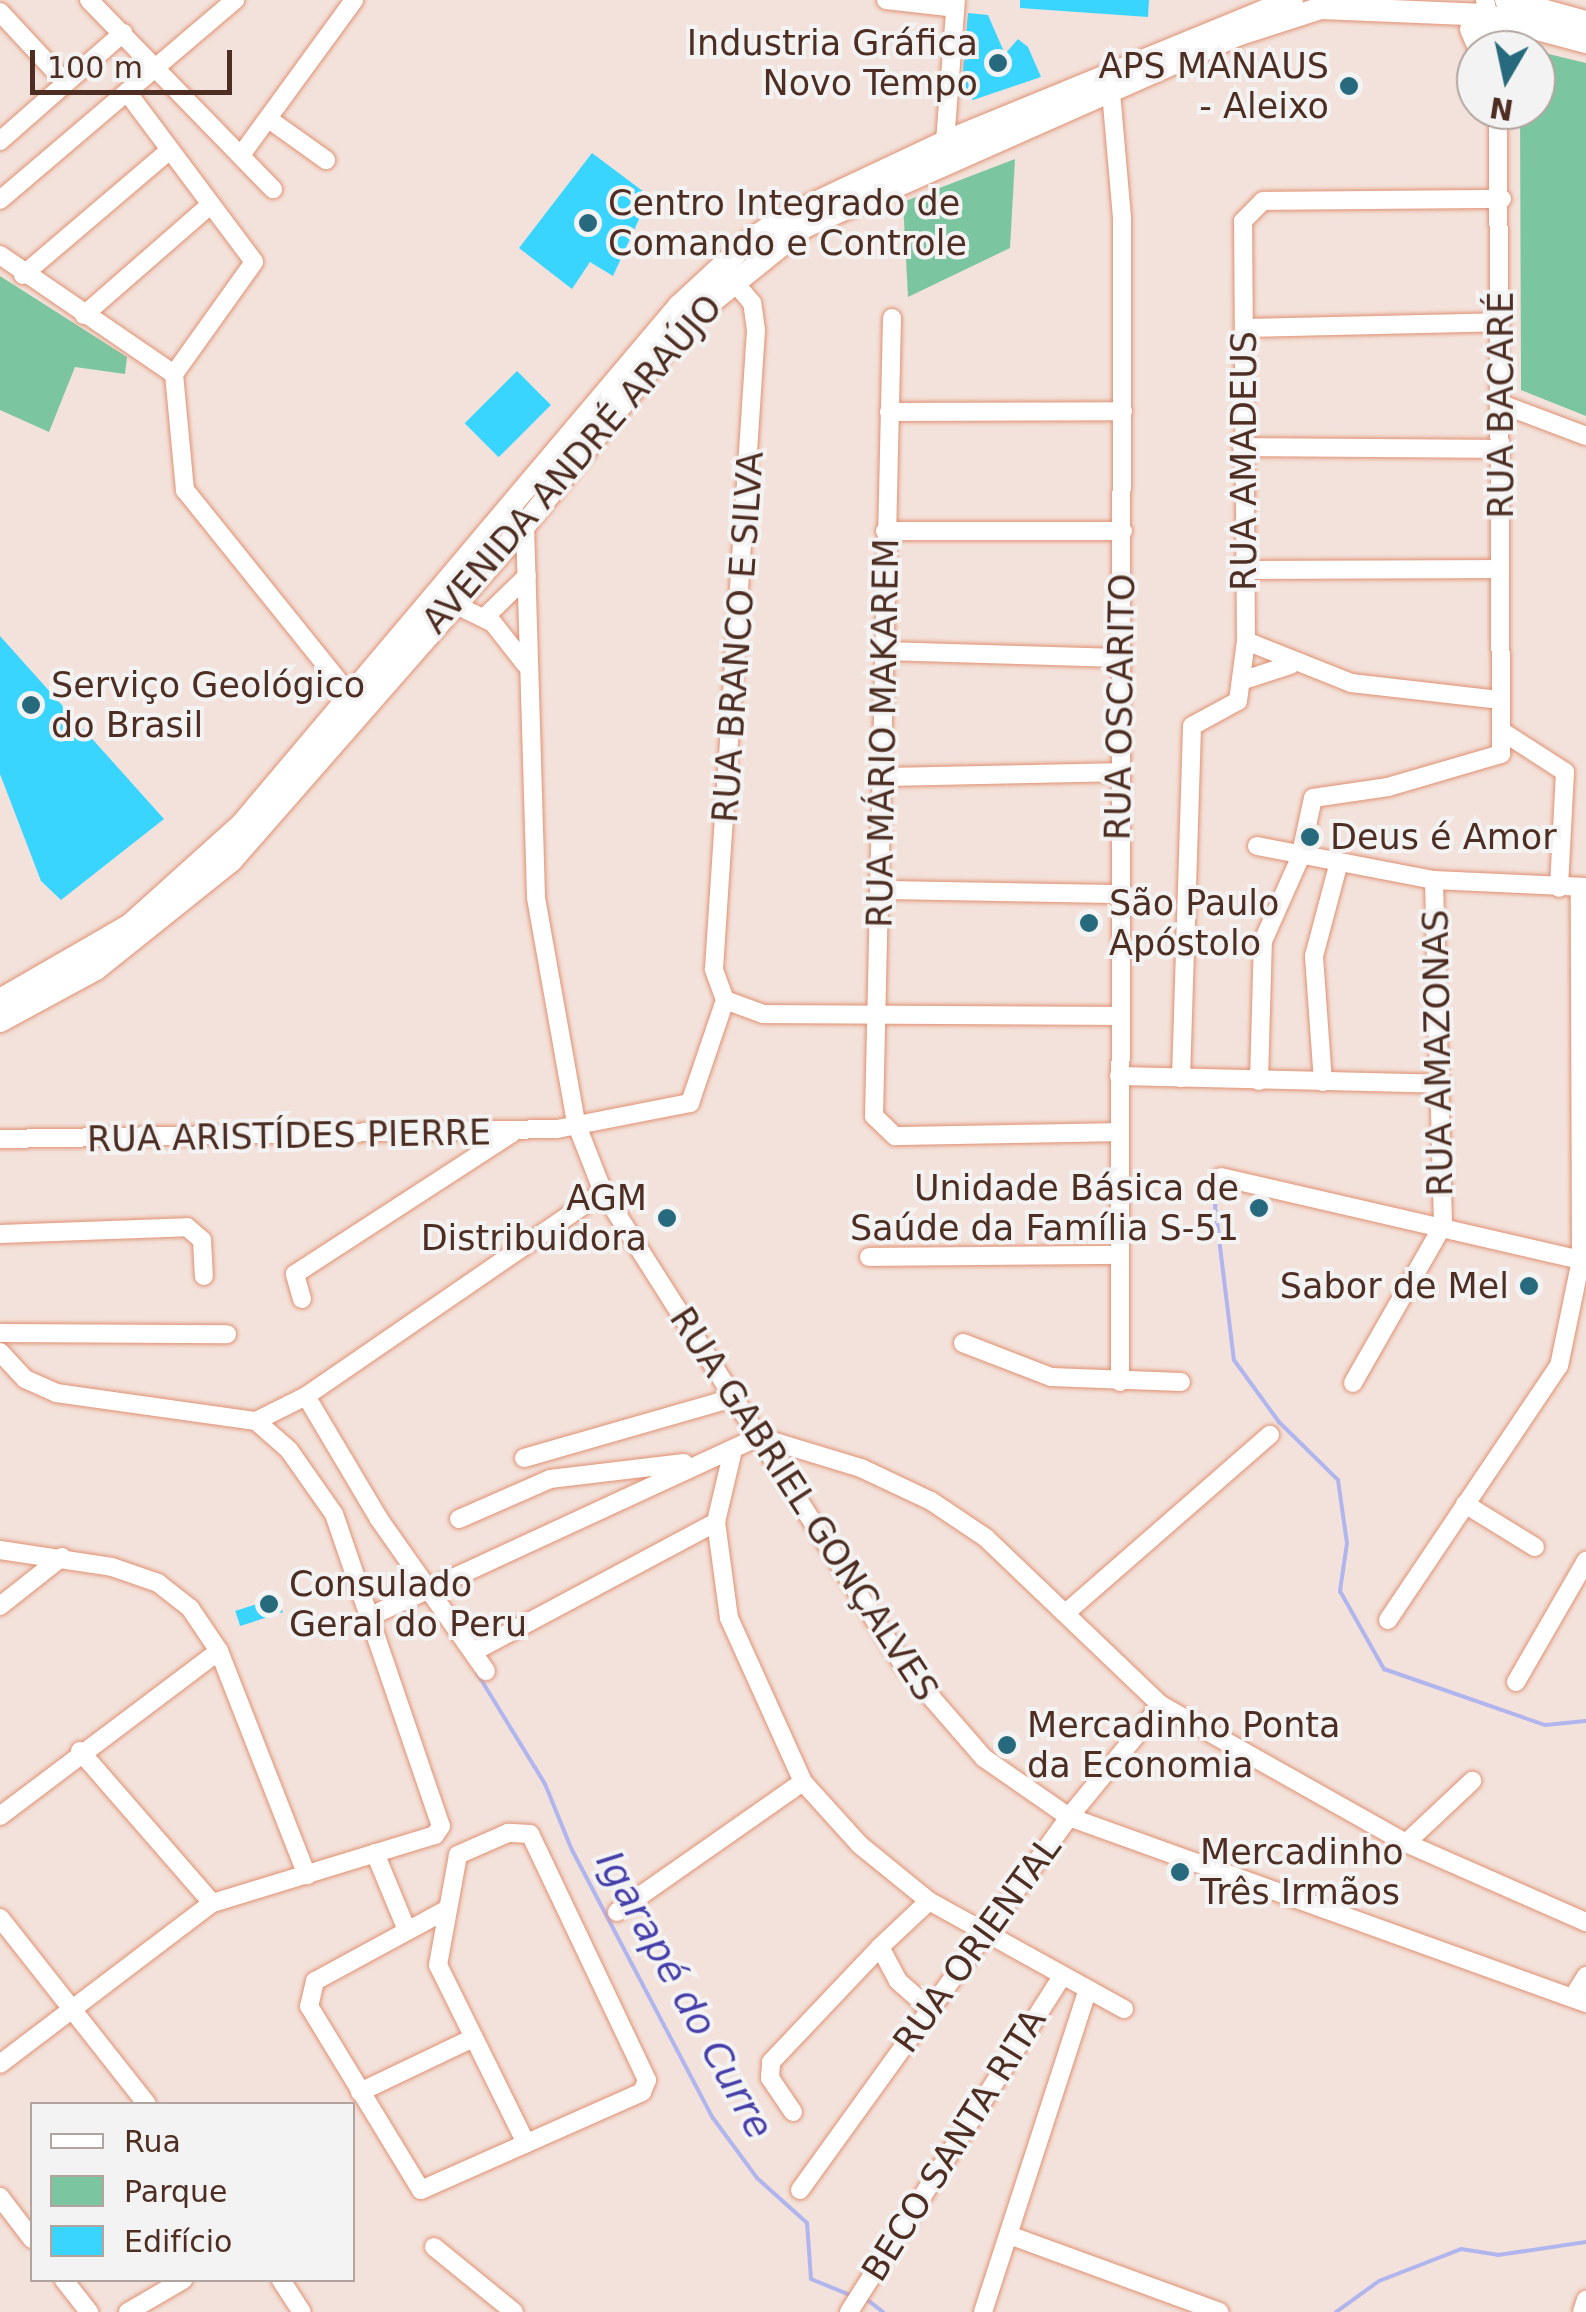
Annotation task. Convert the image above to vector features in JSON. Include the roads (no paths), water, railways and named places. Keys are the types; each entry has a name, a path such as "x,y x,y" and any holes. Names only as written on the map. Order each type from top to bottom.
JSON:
{"main road":[{"name":"AVENIDA ANDRÉ ARAÚJO","path":"0,1021 96,969 231,861 444,598 506,509 679,306 746,244 779,220 945,142 1292,0"},
{"name":"AVENIDA ANDRÉ ARAÚJO","path":"444,598 525,525 690,319 732,279 860,198 1237,36 1349,2 1480,24 1510,11 1586,22"},
{"name":"AVENIDA ANDRÉ ARAÚJO","path":"1510,11 1586,42"},
{"name":"AVENIDA ANDRÉ ARAÚJO","path":"0,1000 96,948 193,871 356,702"}],"street":[{"path":"89,0 244,151 273,188"},
{"path":"0,200 235,0"},
{"path":"244,151 354,0"},
{"path":"886,0 956,4 945,142"},
{"path":"0,12 65,82"},
{"path":"3,132 123,33"},
{"path":"126,92 209,206 248,248 250,274 174,374"},
{"name":"RUA OSCARITO","path":"1111,92 1122,217 1120,1016 1116,1132 1120,1382"},
{"path":"270,120 326,160"},
{"name":"RUA BACARÉ","path":"1499,130 1504,405 1500,569 1503,732"},
{"path":"23,276 170,150"},
{"name":"RUA AMADEUS","path":"1180,1078 1192,726 1238,701 1246,641 1243,221 1263,201 1502,199"},
{"path":"84,316 209,206"},
{"path":"0,255 23,276 174,374 182,393 176,448 186,490 356,702"},
{"name":"RUA BRANCO E SILVA","path":"725,1000 714,968 756,330 752,304 732,279"},
{"name":"RUA MÁRIO MAKAREM","path":"892,318 874,1116 896,1136 1116,1132"},
{"path":"1244,328 1501,322"},
{"path":"1504,405 1586,436"},
{"path":"890,412 1123,411"},
{"path":"1242,447 1502,450"},
{"path":"506,509 525,525"},
{"name":"RUA GABRIEL GONÇALVES","path":"525,525 536,898 576,1123 603,1192 938,1713 984,1758 1070,1817 1580,2000"},
{"path":"885,532 1123,531"},
{"path":"1244,570 1500,569"},
{"path":"484,618 527,576"},
{"path":"444,598 484,618 527,667"},
{"path":"1246,641 1290,665 1351,683 1501,700"},
{"path":"884,651 1119,658"},
{"path":"1241,681 1290,665"},
{"path":"1259,1080 1263,941 1300,858 1320,792 1388,787 1492,763 1502,754 1503,732"},
{"path":"1503,732 1565,772 1558,888"},
{"path":"883,777 1118,772"},
{"path":"1257,846 1338,866 1434,880 1583,887 1583,1260 1559,1366 1388,1620"},
{"path":"1322,1082 1314,956 1338,866"},
{"name":"RUA AMAZONAS","path":"1434,880 1442,1084 1442,1225"},
{"path":"882,890 1118,894"},
{"path":"725,1000 764,1014 1120,1016"},
{"name":"RUA ARISTÍDES PIERRE","path":"0,1139 512,1133 690,1103 725,1000"},
{"path":"1119,1076 1442,1084"},
{"path":"302,1299 295,1274 512,1133"},
{"path":"1221,1178 1583,1260"},
{"path":"0,1352 25,1378 87,1403 256,1421 306,1396 603,1192"},
{"path":"1353,1383 1442,1225"},
{"path":"0,1234 187,1227 202,1240 204,1276"},
{"path":"868,1257 1120,1255"},
{"path":"0,1333 228,1334"},
{"path":"962,1343 1051,1376 1181,1382"},
{"path":"306,1396 428,1588 486,1671"},
{"path":"524,1458 733,1398"},
{"path":"0,2064 69,2007 212,1903 435,1834 440,1820 373,1615 314,1479 256,1421"},
{"path":"1068,1611 1270,1435"},
{"path":"373,1615 691,1463 734,1450 759,1436 789,1444 931,1501 1068,1611 1161,1705 1406,1844 1586,1922"},
{"path":"772,1456 789,1444"},
{"path":"734,1450 716,1522 729,1618 803,1782 860,1845 930,1901 986,1938 1124,2009"},
{"path":"459,1518 550,1479 691,1463"},
{"path":"1465,1504 1535,1547"},
{"path":"472,1652 716,1522"},
{"path":"0,1550 62,1557 158,1583 190,1608 218,1651 307,1875"},
{"path":"0,1606 62,1557"},
{"path":"1516,1682 1586,1561"},
{"path":"0,1816 80,1751 218,1651"},
{"name":"RUA ORIENTAL","path":"800,2190 1070,1817 1161,1705"},
{"path":"80,1751 212,1903"},
{"path":"617,1912 803,1782"},
{"path":"1406,1844 1472,1782"},
{"path":"446,1910 406,1928 378,1954 315,1982 309,2006 417,2187 432,2187 642,2092 648,2080 536,1841 523,1831 466,1846 446,1910 440,1980 526,2142"},
{"path":"375,1853 406,1928"},
{"path":"793,2112 770,2078 772,2062 880,1947 930,1901"},
{"path":"0,1918 145,2102"},
{"path":"880,1947 898,1981 930,2009"},
{"path":"1580,2000 1586,1976"},
{"name":"BECO SANTA RITA","path":"849,2312 1060,1979"},
{"path":"983,2312 1087,1992"},
{"path":"360,2092 471,2039"},
{"path":"0,2197 30,2236"},
{"path":"1009,2235 1219,2312"},
{"path":"434,2247 514,2312"},
{"path":"66,2282 89,2312"},
{"path":"128,2312 180,2282"},
{"path":"282,2282 302,2312"},
{"path":"1582,2312 1586,2300"}],"waterway":[{"path":"1220,1183 1215,1206 1234,1360 1279,1422 1338,1480 1347,1543 1340,1591 1384,1669 1545,1725 1586,1721"},
{"name":"Igarapé do Curre","path":"477,1673 545,1784 572,1850 713,2118 757,2178 807,2223 811,2279 850,2295"},
{"name":"Igarapé do Curre","path":"1336,2312 1379,2281 1461,2249 1498,2255 1586,2242"},
{"name":"Igarapé do Curre","path":"865,2298 883,2312"}],"place":[{"name":"Industria Gráfica Novo Tempo","path":"998,63"},
{"name":"APS MANAUS - Aleixo","path":"1349,86"},
{"name":"Centro Integrado de Comando e Controle","path":"588,223"},
{"name":"Serviço Geológico do Brasil","path":"31,705"},
{"name":"Deus é Amor","path":"1310,837"},
{"name":"São Paulo Apóstolo","path":"1089,923"},
{"name":"Unidade Básica de Saúde da Família S-51","path":"1259,1208"},
{"name":"AGM Distribuidora","path":"667,1218"},
{"name":"Sabor de Mel","path":"1529,1286"},
{"name":"Consulado Geral do Peru","path":"269,1604"},
{"name":"Mercadinho Ponta da Economia","path":"1007,1745"},
{"name":"Mercadinho Três Irmãos","path":"1180,1872"}]}
